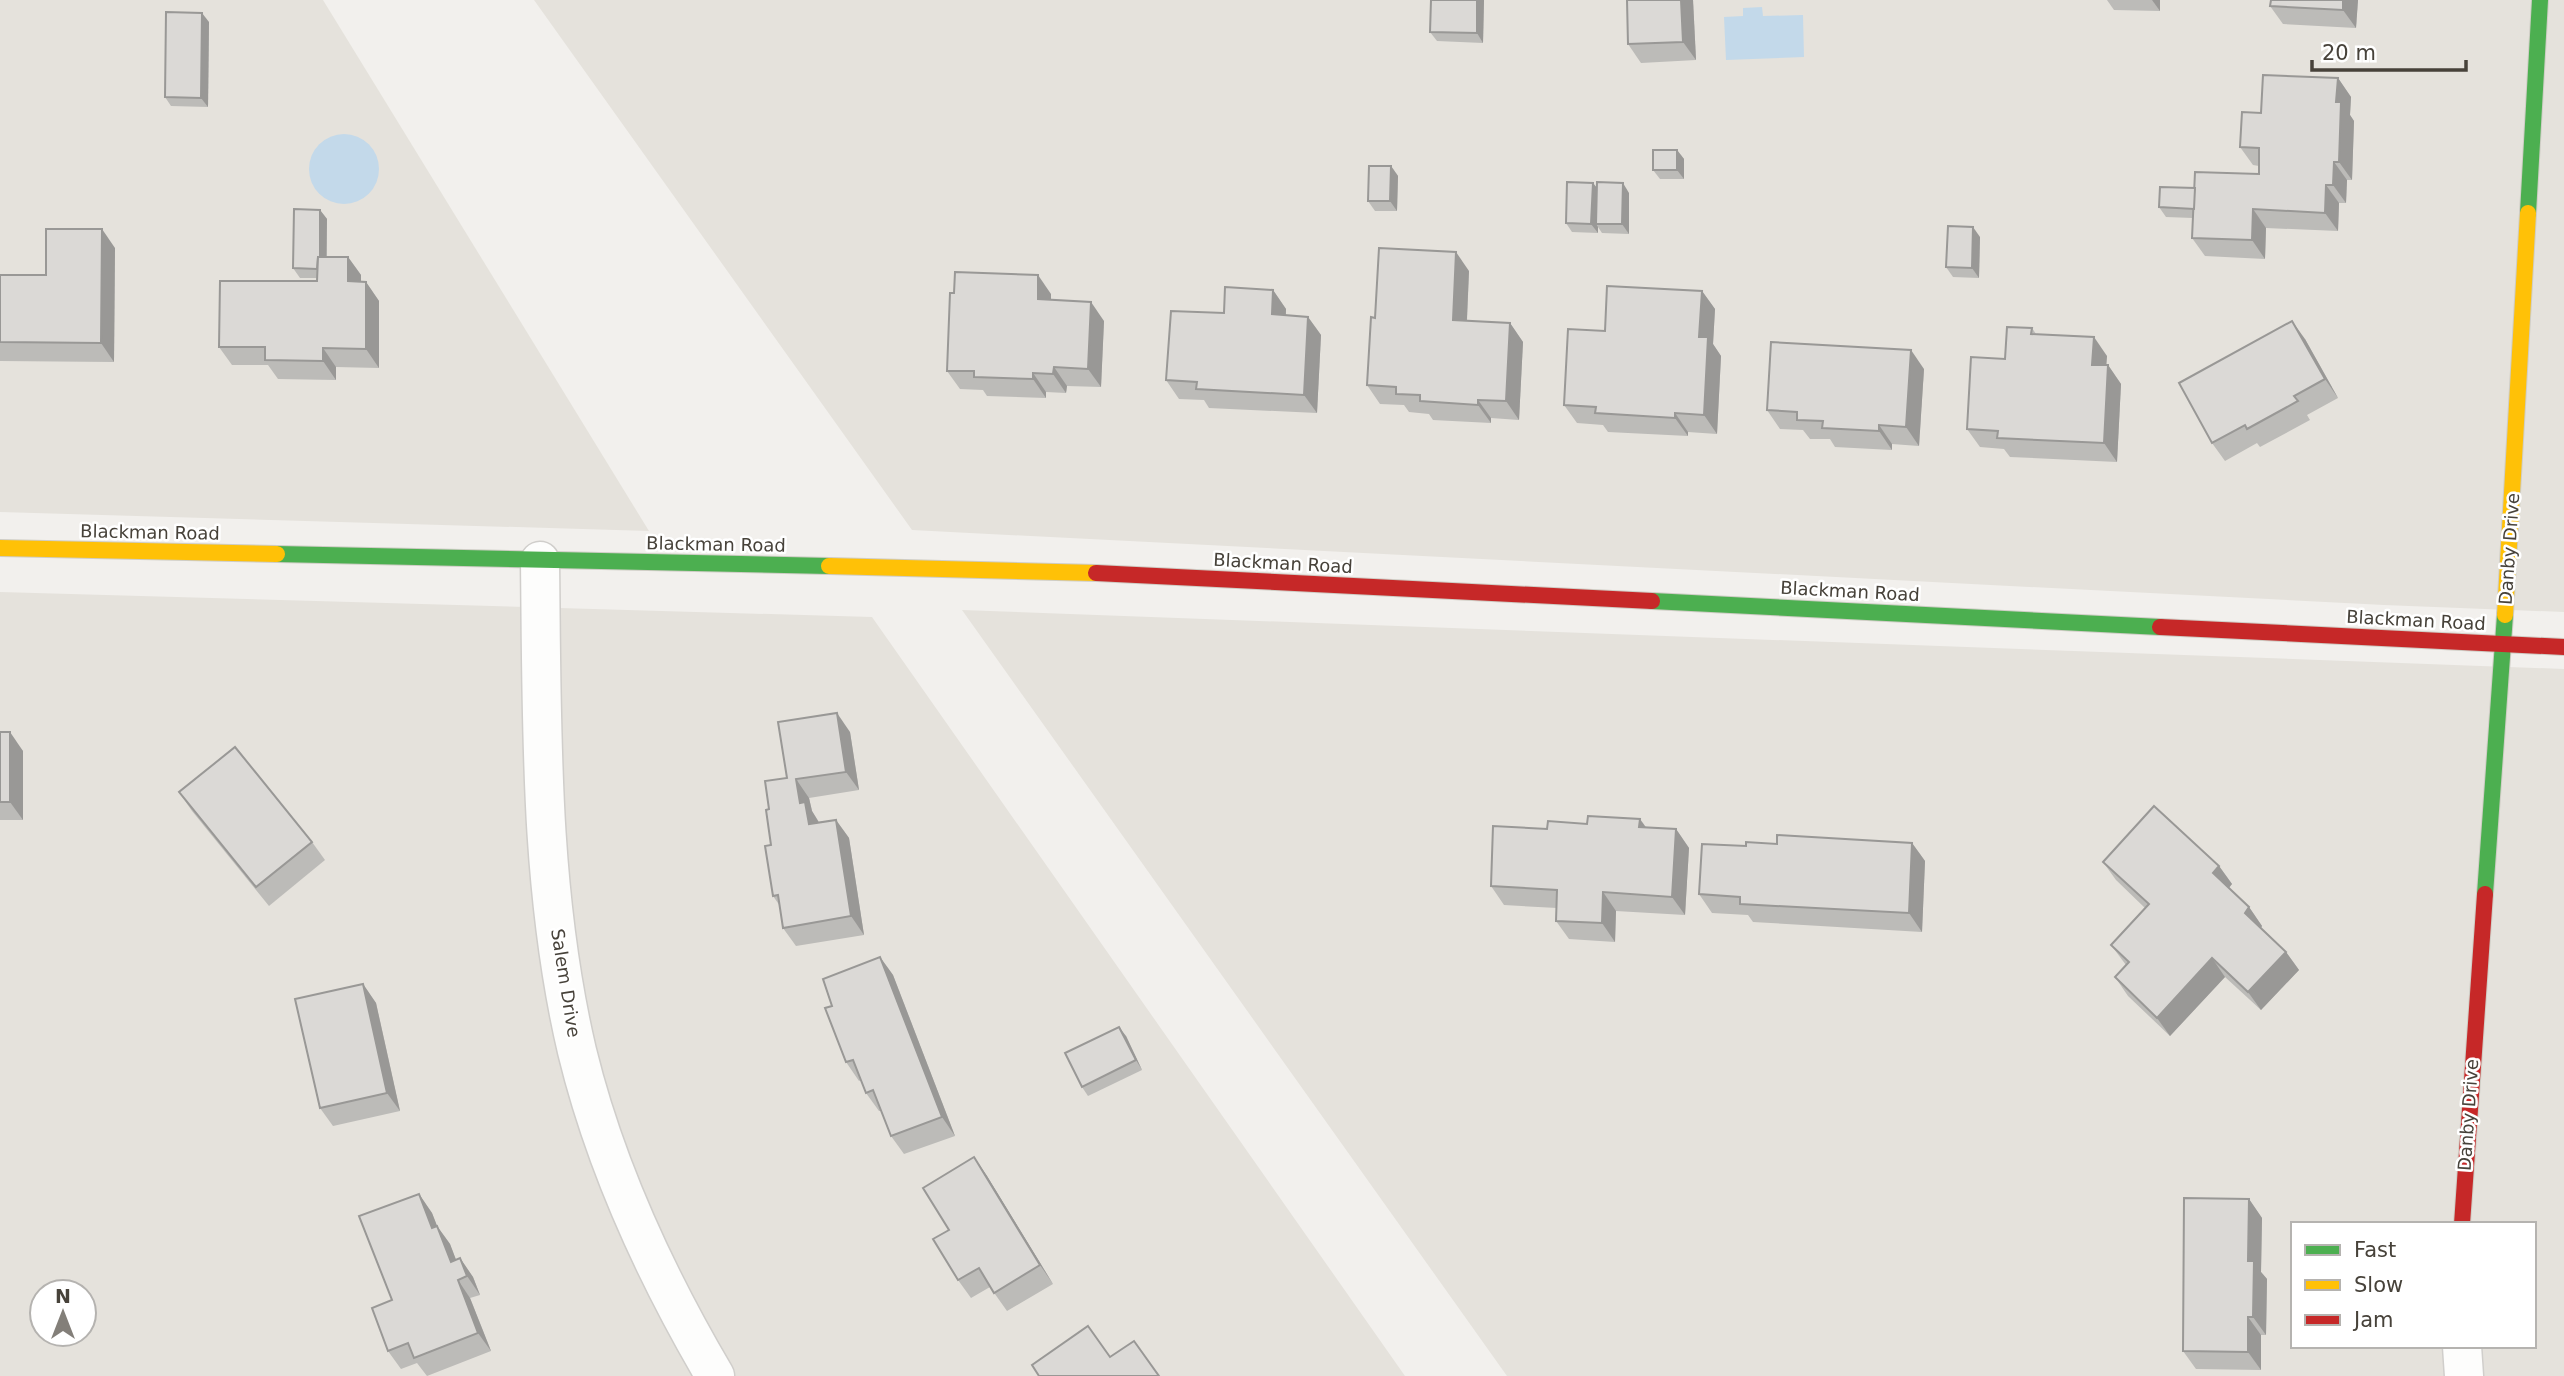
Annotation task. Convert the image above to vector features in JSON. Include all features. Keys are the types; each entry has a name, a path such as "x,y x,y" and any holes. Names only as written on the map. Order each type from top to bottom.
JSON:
{"street":[{"name":"Danby Drive","path":"2462,1222 2529,228 2540,0"},
{"name":"Blackman Road","path":"0,548 1124,574 2564,647"},
{"name":"Salem Drive","path":"540,561 540,700 546,833 560,961 577,1050 599,1126 628,1207 654,1266 715,1376"},
{"path":"2462,1348 2464,1376"}],"shaded area":[{"path":"0,0 323,0 649,531 0,512"},
{"path":"534,0 2564,0 2564,612 912,530"},
{"path":"0,592 872,617 1405,1376 0,1376"},
{"path":"962,610 2564,669 2564,1376 1507,1376"}],"water":[{"path":"1762,7 1763,16 1803,15 1804,57 1726,60 1724,17 1743,16 1743,8"},
{"path":"351,134 364,140 373,149 377,155 377,183 369,194 358,202 337,204 319,194 311,183 309,162 319,144 330,136"}],"building":[{"path":"1431,0 1477,0 1477,33 1430,32"},
{"path":"1627,0 1681,0 1683,42 1628,44"},
{"path":"2271,0 2343,0 2343,10 2270,6"},
{"path":"166,12 202,13 201,98 165,97"},
{"path":"2263,75 2338,78 2336,102 2341,102 2339,162 2334,162 2333,185 2326,185 2325,213 2253,209 2252,240 2192,238 2195,172 2259,174 2259,148 2240,147 2242,112 2261,113"},
{"path":"1653,150 1677,150 1677,170 1653,170"},
{"path":"1369,166 1391,166 1390,201 1368,201"},
{"path":"1567,182 1593,183 1591,224 1566,223"},
{"path":"1597,182 1623,183 1622,224 1596,224"},
{"path":"2160,187 2195,188 2194,209 2159,207"},
{"path":"294,209 320,210 320,257 317,269 293,268"},
{"path":"1948,226 1973,227 1972,268 1946,267"},
{"path":"46,229 102,229 101,343 0,342 0,275 46,275"},
{"path":"1379,248 1456,252 1453,320 1510,323 1506,401 1478,400 1478,405 1420,401 1420,395 1396,394 1396,387 1367,385 1371,317 1375,318"},
{"path":"318,257 348,257 348,281 366,282 366,349 323,348 323,361 265,360 265,347 219,347 220,281 317,281"},
{"path":"955,272 1038,275 1038,299 1091,302 1088,369 1054,367 1053,374 1033,373 1033,379 974,377 974,371 947,371 950,293 954,293"},
{"path":"1607,286 1702,291 1699,337 1708,337 1704,415 1675,413 1675,418 1595,413 1596,407 1564,405 1568,329 1605,331"},
{"path":"1225,287 1273,290 1272,314 1308,317 1304,395 1196,389 1197,382 1166,380 1171,311 1224,313"},
{"path":"2292,321 2325,379 2294,396 2298,401 2247,429 2245,425 2212,443 2179,383"},
{"path":"2007,327 2032,328 2031,334 2094,337 2092,365 2108,365 2104,443 1997,438 1998,431 1967,429 1971,357 2005,359"},
{"path":"1771,342 1911,350 1906,427 1879,425 1879,431 1822,428 1823,421 1797,420 1797,412 1767,410"},
{"path":"837,713 846,772 796,779 800,803 805,802 809,824 836,820 851,916 783,928 778,895 773,896 765,846 771,845 765,781 787,778 778,722"},
{"path":"0,732 10,732 10,802 0,802"},
{"path":"235,747 312,842 256,887 179,792"},
{"path":"2154,806 2219,866 2213,873 2249,907 2245,913 2286,952 2248,992 2212,958 2157,1018 2115,977 2129,962 2111,945 2149,904 2103,862"},
{"path":"1588,816 1640,819 1639,827 1676,829 1672,897 1603,892 1602,923 1556,921 1557,890 1491,886 1493,826 1547,829 1548,821 1587,824"},
{"path":"1777,835 1912,843 1909,913 1740,904 1740,897 1699,894 1702,844 1777,844"},
{"path":"880,957 942,1117 891,1136 873,1090 866,1093 853,1060 846,1062 825,1008 832,1006 823,979"},
{"path":"363,984 387,1093 320,1108 295,999"},
{"path":"1119,1027 1136,1060 1082,1087 1065,1053"},
{"path":"974,1157 1040,1265 994,1293 979,1268 958,1280 933,1239 949,1230 923,1188"},
{"path":"419,1194 432,1228 437,1226 451,1262 460,1258 467,1276 458,1280 478,1333 414,1358 408,1343 388,1351 372,1308 392,1300 359,1216"},
{"path":"2184,1198 2249,1199 2248,1261 2254,1261 2253,1317 2248,1317 2248,1352 2183,1351"},
{"path":"1088,1326 1110,1357 1134,1341 1159,1376 1039,1376 1032,1365"}],"traffic: fast":[{"path":"2528,213 2540,0"},
{"path":"277,554 829,566"},
{"path":"1652,601 2160,627"},
{"path":"2485,894 2505,615"}],"traffic: slow":[{"path":"2505,615 2528,213"},
{"path":"0,548 277,554"},
{"path":"829,566 1096,573"}],"traffic: jam":[{"path":"1096,573 1652,601"},
{"path":"2160,627 2564,647"},
{"path":"2462,1222 2485,894"}]}
